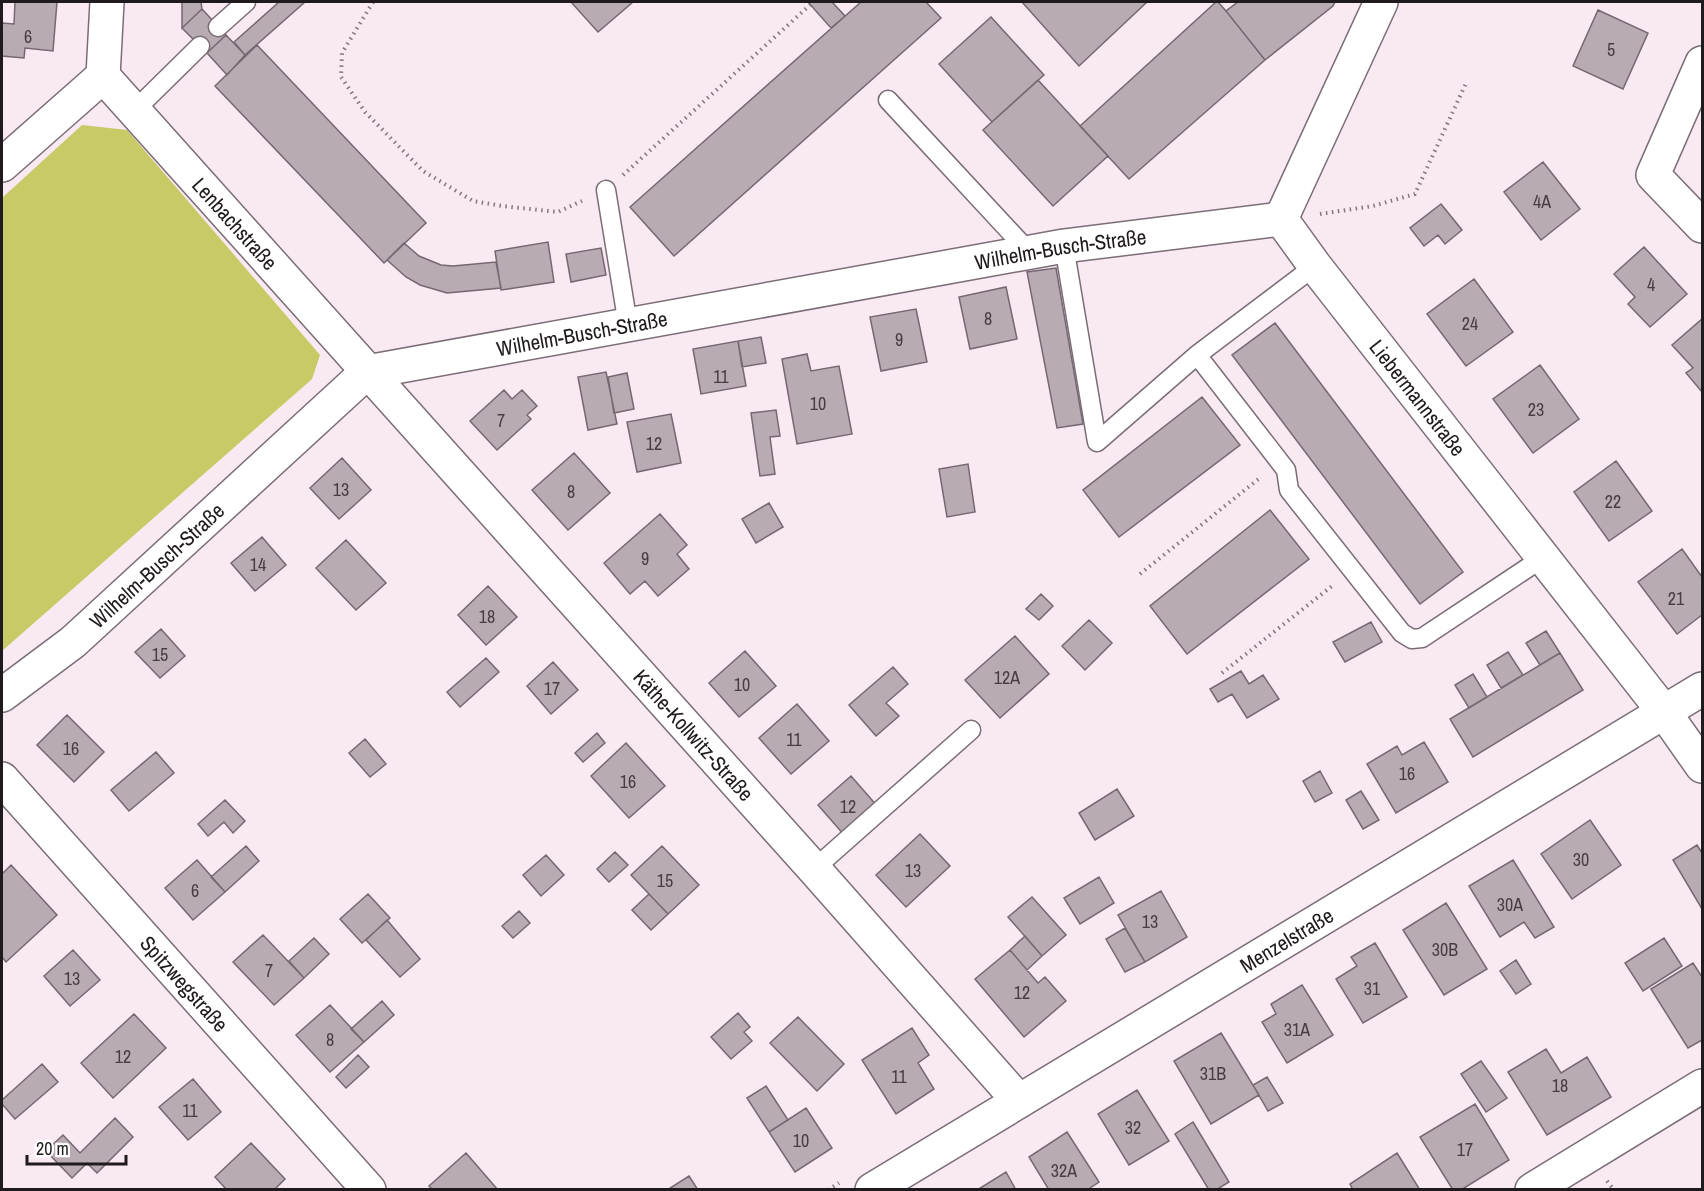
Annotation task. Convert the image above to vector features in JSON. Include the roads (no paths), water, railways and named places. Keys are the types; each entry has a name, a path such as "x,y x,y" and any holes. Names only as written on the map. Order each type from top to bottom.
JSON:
{"street":[{"path":"2,165 102,76 106,2"},
{"path":"1281,219 1382,2"},
{"path":"1700,218 1653,175 1702,63"},
{"name":"Lenbachstraße","path":"102,76 367,372"},
{"name":"Wilhelm-Busch-Straße","path":"2,695 73,642 367,372 1064,246 1281,219"},
{"name":"Liebermannstraße","path":"1281,219 1315,266 1664,712 1702,766"},
{"name":"Käthe-Kollwitz-Straße","path":"367,372 814,869 1019,1101"},
{"name":"Menzelstraße","path":"860,1184 1019,1101 1702,689"},
{"name":"Spitzwegstraße","path":"2,779 369,1190"},
{"path":"1532,1190 1702,1086"}],"lane":[{"path":"218,27 246,2"},
{"path":"134,111 200,46"},
{"path":"888,100 1029,252"},
{"path":"606,190 628,325"},
{"path":"1064,246 1097,442 1197,355 1315,266"},
{"path":"1197,355 1286,470 1289,490 1402,633 1412,639 1422,638 1544,557"},
{"path":"814,869 971,730"}]}
